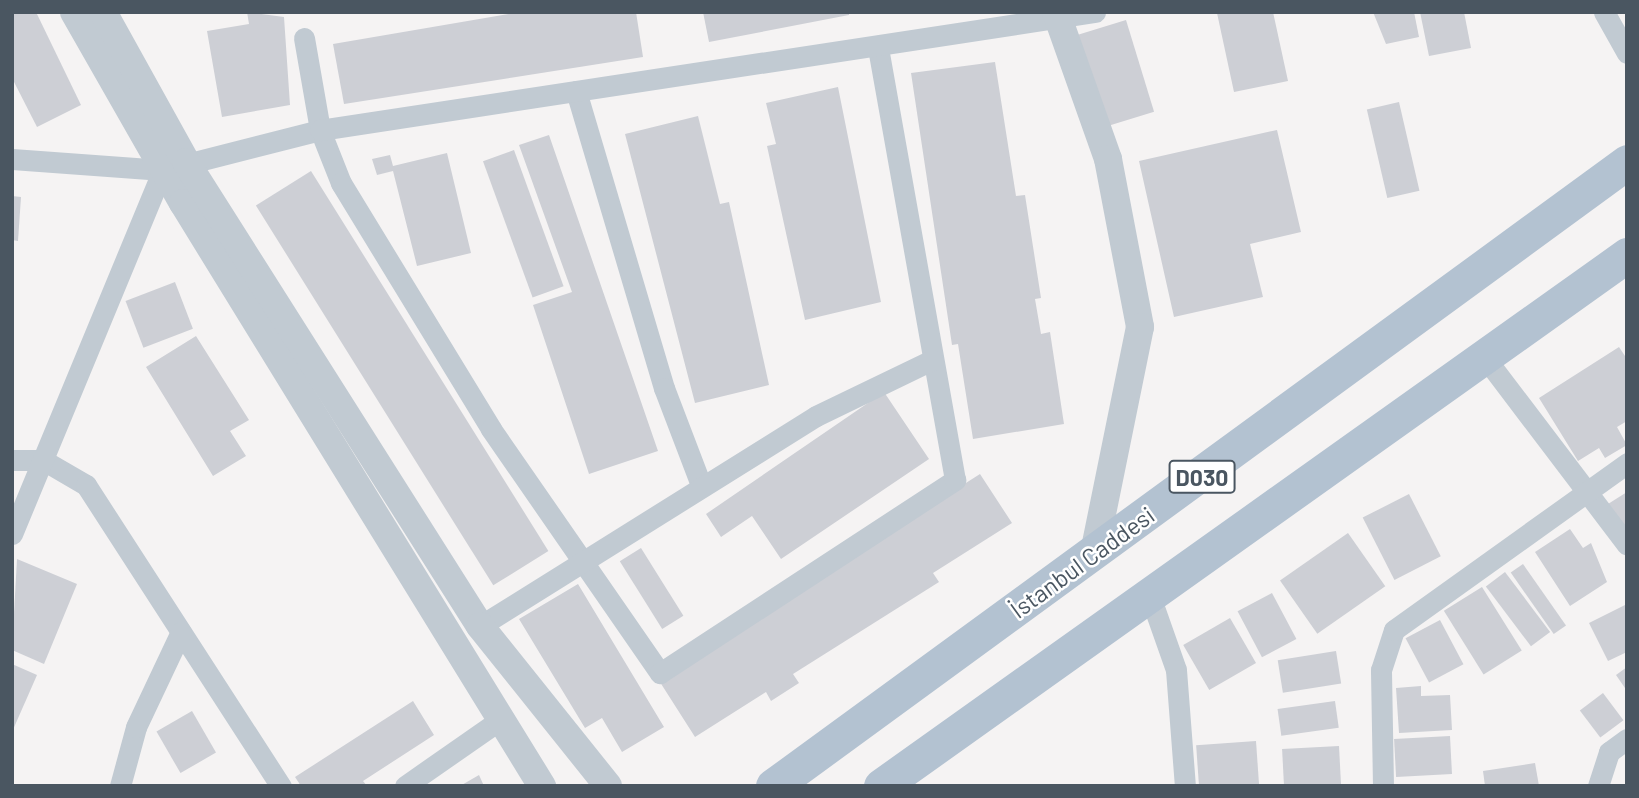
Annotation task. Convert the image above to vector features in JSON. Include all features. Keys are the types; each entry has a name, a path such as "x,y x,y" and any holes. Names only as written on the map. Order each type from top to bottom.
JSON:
{"main road":[{"name":"İstanbul Caddesi","path":"773,786 1627,162"},
{"name":"D030","path":"881,786 1486,359 1627,255"}],"street":[{"path":"74,12 480,626 608,786"},
{"path":"103,12 175,166 541,786"},
{"path":"12,159 175,166 320,130 1095,12"},
{"path":"1604,12 1627,53"},
{"path":"1057,16 1108,159 1140,327 1094,554"},
{"path":"304,38 320,130 341,183 491,429 660,673 677,665 955,480 878,46"},
{"path":"576,91 664,388 701,485"},
{"path":"12,534 175,166"},
{"path":"1486,359 1627,545"},
{"path":"480,626 585,565 701,485 816,416 932,360"},
{"path":"12,460 43,460 86,485 281,786"},
{"path":"1383,786 1381,670 1394,630 1627,463"},
{"path":"1150,596 1176,670 1185,786"},
{"path":"120,786 136,727 181,632"},
{"path":"405,786 501,719"},
{"path":"1598,786 1609,752 1627,739"}],"building":[{"path":"12,12 36,12 81,105 37,127 12,78"},
{"path":"247,12 284,17 290,105 222,117 207,31 249,24"},
{"path":"521,12 636,12 643,57 344,104 333,44"},
{"path":"703,12 849,12 849,15 709,42"},
{"path":"1273,12 1288,81 1234,92 1217,13"},
{"path":"1373,12 1414,12 1419,37 1386,44"},
{"path":"1420,12 1464,12 1471,48 1429,56"},
{"path":"1126,20 1154,112 1105,127 1077,35"},
{"path":"995,62 1016,196 1025,195 1041,298 1035,299 1041,334 1050,332 1064,424 973,439 958,344 952,345 911,73"},
{"path":"838,87 881,302 805,320 767,146 776,144 766,103"},
{"path":"1399,102 1419,191 1387,198 1367,109"},
{"path":"698,116 720,204 729,202 769,385 695,403 625,134"},
{"path":"1277,130 1301,232 1250,244 1263,297 1174,317 1139,161"},
{"path":"549,135 658,451 589,474 533,305 572,292 519,145"},
{"path":"514,150 564,286 533,298 483,161"},
{"path":"447,153 471,253 417,266 393,171 377,175 372,159 390,155 393,166"},
{"path":"311,171 548,551 493,585 256,205"},
{"path":"12,196 21,197 18,241 12,240"},
{"path":"175,282 193,329 143,348 126,301"},
{"path":"196,336 249,420 230,431 246,456 213,476 146,367"},
{"path":"1619,347 1627,359 1627,421 1617,427 1627,445 1605,458 1599,448 1578,461 1539,398"},
{"path":"884,392 929,459 781,559 752,516 721,537 706,514"},
{"path":"980,474 1012,523 933,573 939,582 793,674 799,683 771,701 766,692 695,737 658,679"},
{"path":"1627,492 1627,534 1608,504"},
{"path":"1409,494 1441,556 1394,580 1363,518"},
{"path":"1570,529 1583,548 1591,543 1607,582 1570,606 1535,552"},
{"path":"1348,533 1385,586 1317,634 1280,581"},
{"path":"641,548 683,616 662,629 620,561"},
{"path":"17,559 77,584 44,664 12,650"},
{"path":"1523,564 1566,625 1554,634 1511,573"},
{"path":"1505,572 1550,632 1531,646 1486,586"},
{"path":"578,584 664,727 622,752 602,718 585,728 519,619"},
{"path":"1482,587 1522,651 1484,674 1444,611"},
{"path":"1272,593 1296,639 1262,657 1238,611"},
{"path":"1627,604 1627,652 1608,661 1589,623"},
{"path":"1230,618 1256,663 1209,690 1183,645"},
{"path":"1440,620 1463,664 1429,682 1406,638"},
{"path":"1336,651 1341,684 1283,693 1278,660"},
{"path":"12,664 37,675 12,732"},
{"path":"1627,667 1627,691 1616,675"},
{"path":"1421,686 1421,696 1450,695 1452,730 1399,733 1396,688"},
{"path":"1603,693 1623,720 1600,738 1580,710"},
{"path":"413,701 434,735 363,781 367,786 301,786 295,777"},
{"path":"1335,701 1339,728 1281,736 1278,709"},
{"path":"192,711 216,753 180,773 156,732"},
{"path":"1450,736 1452,774 1396,777 1394,739"},
{"path":"1256,741 1259,785 1199,786 1196,745"},
{"path":"1339,746 1341,784 1284,786 1282,749"},
{"path":"1535,763 1539,786 1485,786 1483,771"},
{"path":"479,775 484,786 460,786"}]}
